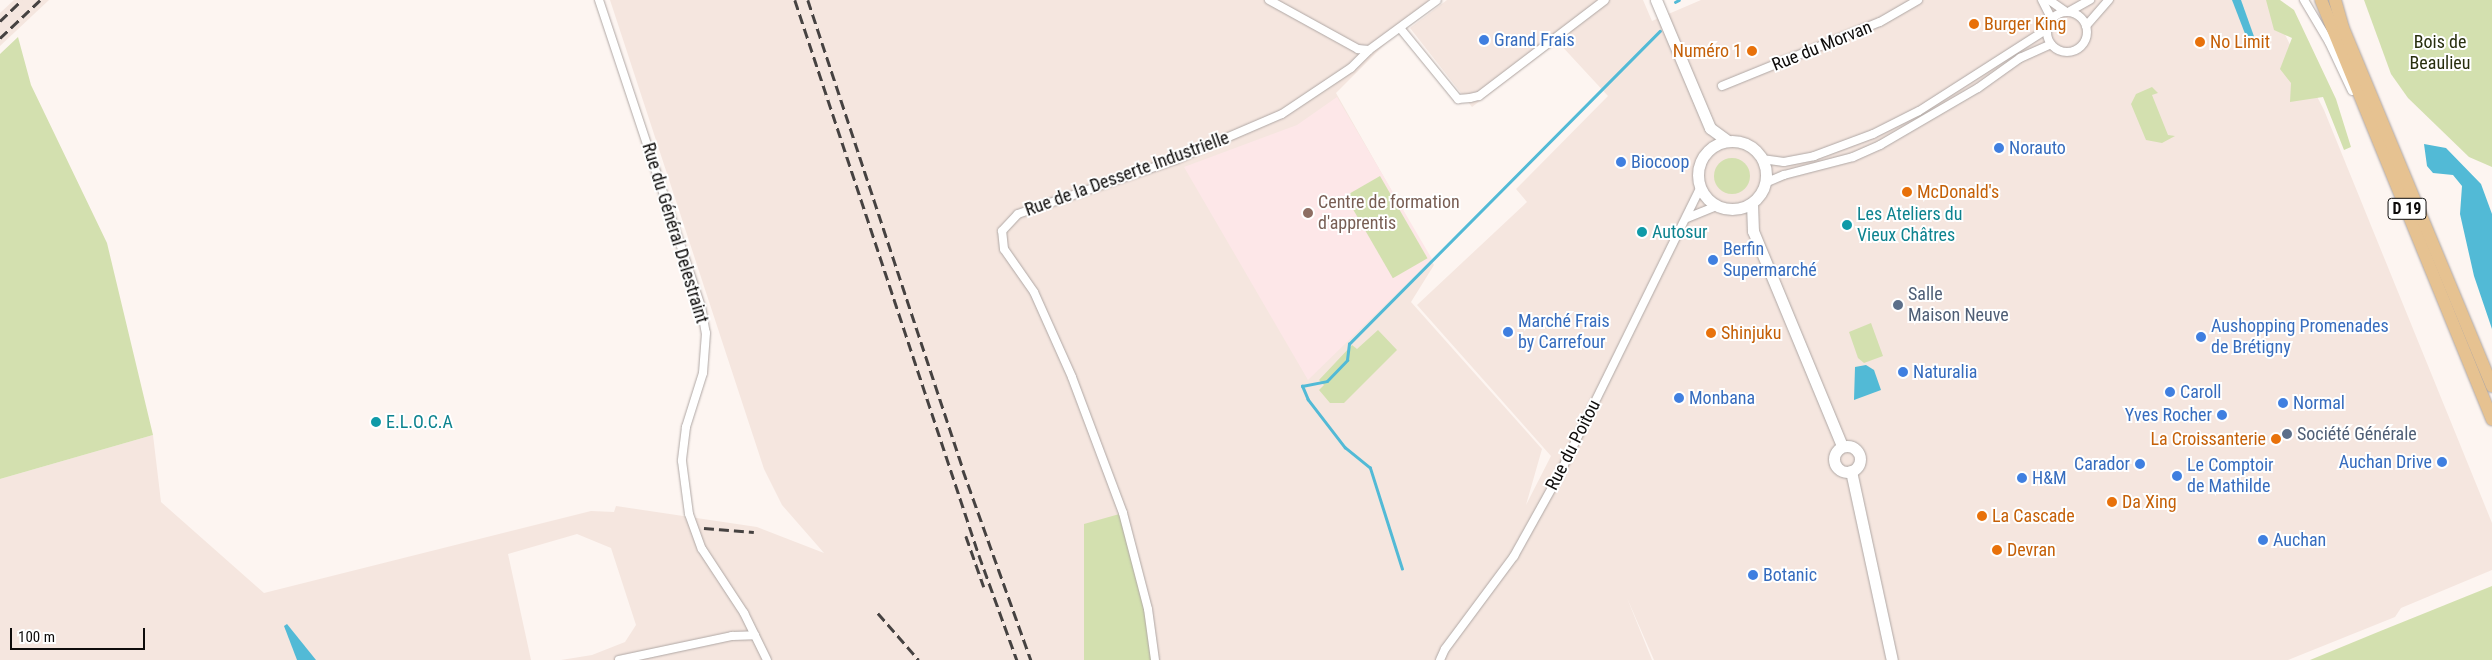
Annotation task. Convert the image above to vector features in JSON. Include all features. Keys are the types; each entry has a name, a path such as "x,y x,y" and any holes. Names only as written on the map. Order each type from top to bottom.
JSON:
{"main road":[{"name":"D 19","path":"2321,0 2492,420"},
{"name":"D 19","path":"2335,0 2343,28 2492,386"}],"street":[{"name":"Rue du Général Delestraint","path":"599,0 701,306 706,333 703,374 686,427 682,461 689,514 706,557 755,635 767,660"},
{"path":"1269,0 1358,49 1369,50"},
{"name":"Rue de la Desserte Industrielle","path":"1155,660 1148,609 1123,513 1072,377 1034,292 1004,250 1002,231 1018,214 1175,160 1282,114 1351,68 1369,50 1437,0"},
{"path":"1400,28 1458,99 1470,98 1479,96 1605,0"},
{"path":"1656,0 1710,128 1708,151 1699,168 1700,188 1716,206"},
{"name":"Rue du Morvan","path":"1722,86 1880,22 1918,0"},
{"path":"2042,0 2051,18"},
{"path":"2046,29 2051,44 2060,51 2077,49 2085,40 2086,26 2080,16 2067,11 2049,0"},
{"path":"1762,159 1784,162 1814,156 1873,134 1919,110 2046,29 2051,18 2090,0"},
{"path":"2086,26 2109,0"},
{"path":"2304,0 2329,42 2413,224"},
{"path":"1753,231 1752,203 1765,183 1784,175 1853,157 1880,145 1978,88 2020,58 2051,44"},
{"path":"1710,128 1728,142"},
{"path":"1708,151 1728,142 1741,142 1753,148 1762,159 1765,183"},
{"name":"Rue du Poitou","path":"1440,660 1514,556 1559,475 1687,218 1700,188"},
{"path":"1687,218 1716,206 1736,209 1752,203"},
{"path":"1736,209 1753,231 1842,446"},
{"path":"1842,446 1852,446 1859,454 1859,464 1851,472 1842,471 1835,466 1834,454 1842,446"},
{"path":"1851,472 1892,660"},
{"path":"620,660 732,636 755,635"}],"shaded area":[{"path":"14,0 49,0 0,46 0,13"},
{"path":"610,0 1429,0 1336,93 1434,265 1411,302 1542,449 1526,505 1551,456 1417,305 1527,202 1516,189 1608,96 1558,42 1472,107 1410,28 1447,0 1643,0 1652,21 1701,0 2267,0 2324,110 2492,523 2492,570 2401,608 2395,617 2288,660 1654,660 1627,598 1652,660 1156,660 1084,524 1084,660 561,660 592,655 625,642 636,625 611,548 577,534 508,554 531,660 0,660 0,479 153,435 161,502 264,593 591,511 614,512 616,506 757,527 824,553 782,505 764,469"},
{"name":"Centre de formation d'apprentis","path":"1337,97 1432,259 1308,380 1184,167 1297,125"}],"green space":[{"path":"2266,0 2280,0 2294,10 2336,99 2351,147 2344,150 2323,97 2290,102 2291,83 2280,69 2292,38 2274,30"},
{"name":"Bois de Beaulieu","path":"2364,0 2492,0 2492,167 2469,157 2408,98 2391,74"},
{"path":"18,37 31,85 107,243 153,435 0,479 0,54"},
{"path":"2152,87 2158,93 2152,95 2168,135 2175,136 2162,143 2146,140 2131,104 2136,94"},
{"path":"1732,158 1739,159 1745,163 1749,169 1749,183 1745,189 1739,193 1732,194 1725,193 1719,189 1715,183 1714,176 1715,169 1719,163 1725,159"},
{"path":"1380,176 1428,258 1393,278 1345,196"},
{"path":"1871,323 1883,356 1864,363 1858,358 1849,332"},
{"path":"1378,330 1397,350 1344,403 1330,403 1319,390 1324,385 1319,380 1352,345 1357,349"},
{"path":"1123,513 1156,660 1084,660 1084,524"},
{"path":"2492,586 2492,660 2310,660 2378,632"}],"water":[{"path":"2232,0 2241,0 2256,42 2249,44"},
{"path":"2424,144 2446,148 2481,184 2492,214 2492,329 2474,276 2460,214 2462,186 2453,175 2433,173 2427,166"},
{"path":"1866,365 1874,370 1881,390 1854,400 1855,367"},
{"path":"287,624 316,660 297,660 284,626"}],"waterway":[{"path":"1675,2 1679,0"},
{"path":"1402,569 1370,468 1345,448 1308,400 1302,386 1327,381 1347,360 1349,344 1660,31"}],"railway":[{"path":"0,21 22,0"},
{"path":"0,38 40,0"},
{"path":"795,0 979,555 1017,660"},
{"path":"808,0 963,470 1031,660"},
{"path":"704,528 754,532"},
{"path":"966,536 984,587"},
{"path":"878,613 919,660"}],"place":[{"name":"Burger King","path":"1974,24"},
{"name":"Grand Frais","path":"1484,40"},
{"name":"No Limit","path":"2200,42"},
{"name":"Numéro 1","path":"1752,51"},
{"name":"Norauto","path":"1999,148"},
{"name":"Biocoop","path":"1621,162"},
{"name":"McDonald's","path":"1907,192"},
{"name":"Centre de formation d'apprentis","path":"1308,213"},
{"name":"Les Ateliers du Vieux Châtres","path":"1847,225"},
{"name":"Autosur","path":"1642,232"},
{"name":"Berfin Supermarché","path":"1713,260"},
{"name":"Salle Maison Neuve","path":"1898,305"},
{"name":"Marché Frais by Carrefour","path":"1508,332"},
{"name":"Shinjuku","path":"1711,333"},
{"name":"Aushopping Promenades de Brétigny","path":"2201,337"},
{"name":"Naturalia","path":"1903,372"},
{"name":"Caroll","path":"2170,392"},
{"name":"Monbana","path":"1679,398"},
{"name":"Normal","path":"2283,403"},
{"name":"Yves Rocher","path":"2222,415"},
{"name":"E.L.O.C.A","path":"376,422"},
{"name":"Société Générale","path":"2287,434"},
{"name":"La Croissanterie","path":"2276,439"},
{"name":"Auchan Drive","path":"2442,462"},
{"name":"Carador","path":"2140,464"},
{"name":"Le Comptoir de Mathilde","path":"2177,476"},
{"name":"H&M","path":"2022,478"},
{"name":"Da Xing","path":"2112,502"},
{"name":"La Cascade","path":"1982,516"},
{"name":"Auchan","path":"2263,540"},
{"name":"Devran","path":"1997,550"},
{"name":"Botanic","path":"1753,575"}]}
